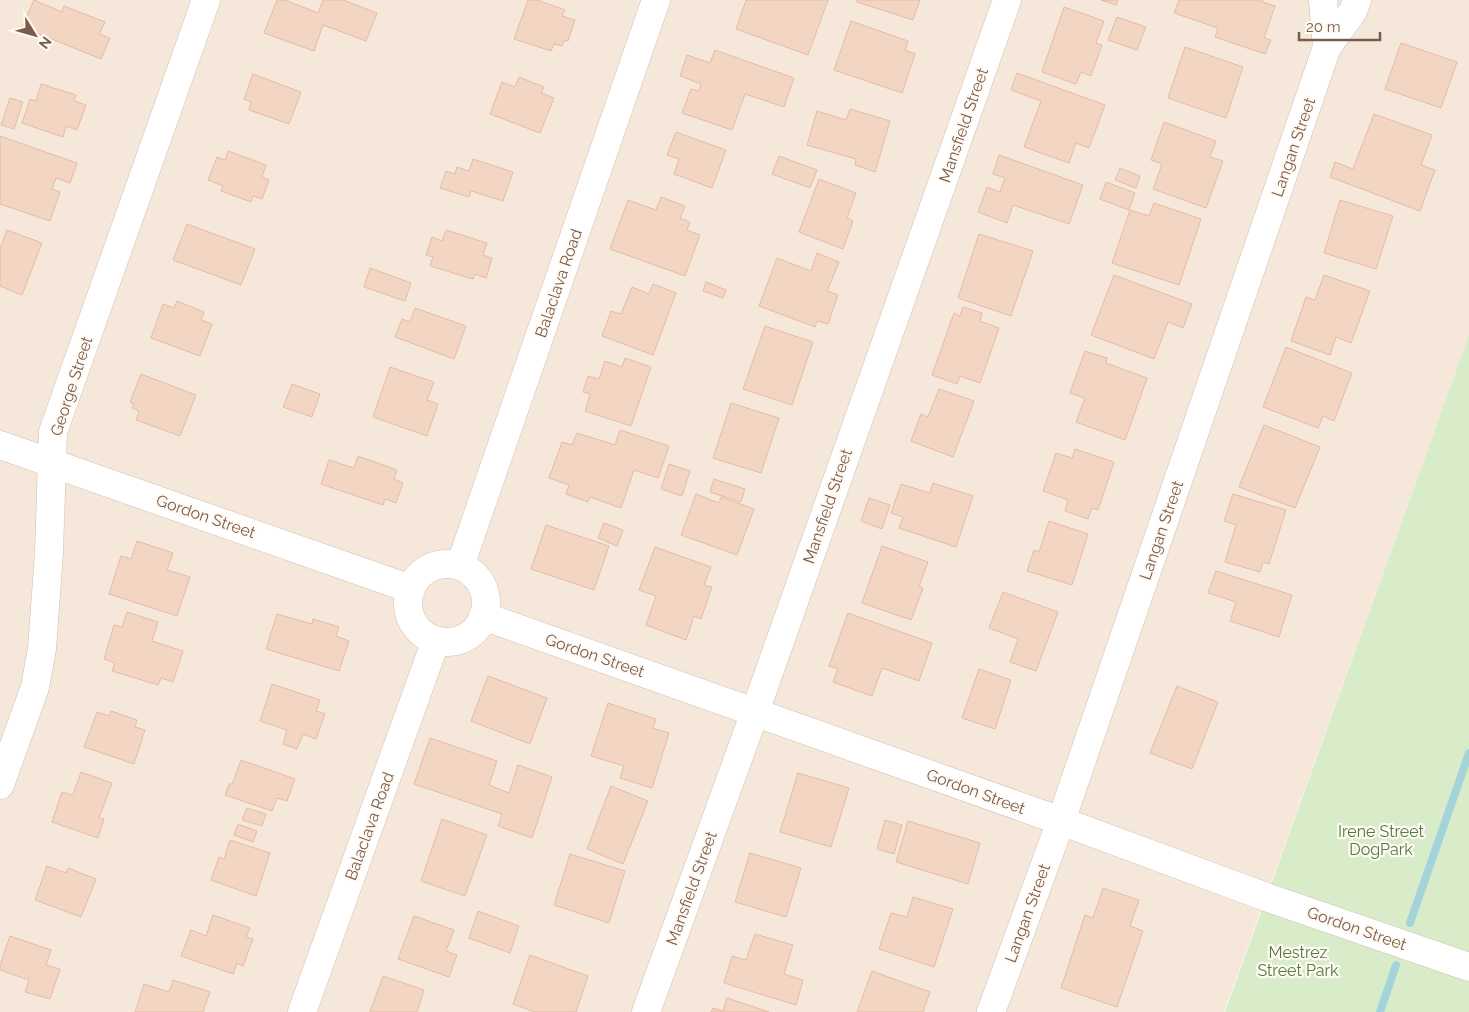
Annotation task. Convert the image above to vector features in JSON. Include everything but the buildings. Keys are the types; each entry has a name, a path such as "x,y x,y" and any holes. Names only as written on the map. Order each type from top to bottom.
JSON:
{"street":[{"name":"George Street","path":"0,785 35,687 42,649 49,552 54,432 206,0"},
{"name":"Balaclava Road","path":"460,566 656,0"},
{"name":"Mansfield Street","path":"646,1012 755,712 1007,0"},
{"name":"Langan Street","path":"1323,0 1327,47"},
{"name":"Langan Street","path":"991,1012 1061,820 1327,47 1353,11 1357,0"},
{"name":"Gordon Street","path":"0,445 411,589"},
{"path":"446,564 460,566 474,575 482,585 486,598 483,616 477,628 461,638 449,641 436,640 425,634 412,620 409,601 411,589 418,578 428,569 446,564"},
{"name":"Gordon Street","path":"483,616 1061,820 1266,897 1469,967"},
{"name":"Balaclava Road","path":"302,1012 436,640"}],"shaded area":[{"path":"0,0 1469,0 1469,335 1224,1012 0,1012"}],"green space":[{"name":"Irene Street DogPark","path":"1469,335 1469,1012 1225,1012"}],"waterway":[{"path":"1410,923 1469,753"},
{"path":"1380,1012 1396,965"}],"park label":[{"name":"Mestrez Street Park","path":"1298,961"}]}
